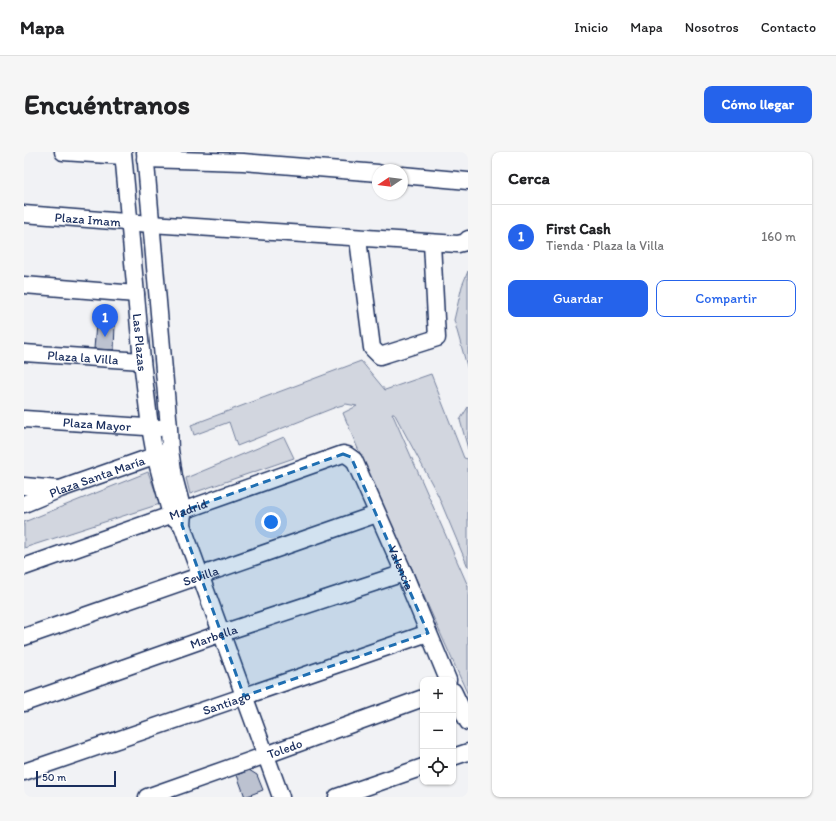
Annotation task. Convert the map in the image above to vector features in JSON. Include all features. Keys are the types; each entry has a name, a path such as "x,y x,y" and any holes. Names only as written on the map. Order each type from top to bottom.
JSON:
{"street":[{"path":"63,152 123,154"},
{"name":"Las Plazas","path":"123,154 142,361 150,427 174,477 179,517 281,797"},
{"path":"145,156 244,157 372,172"},
{"name":"Las Plazas","path":"145,156 169,428 163,452"},
{"path":"408,176 468,181"},
{"name":"Plaza Imam","path":"24,214 432,243 463,244 468,240"},
{"path":"358,238 372,348 380,356 437,338 432,243"},
{"path":"24,285 136,294"},
{"name":"Plaza la Villa","path":"24,353 142,361"},
{"name":"Plaza Mayor","path":"24,419 169,428"},
{"name":"Plaza Santa María","path":"24,504 60,489 163,452"},
{"name":"Madrid","path":"24,567 179,517 343,454 351,457"},
{"name":"Valencia","path":"351,457 354,460 404,574 447,677"},
{"path":"24,486 60,489"},
{"name":"Sevilla","path":"24,637 377,514"},
{"name":"Marbella","path":"24,703 222,633 404,574"},
{"name":"Santiago","path":"24,772 428,633"},
{"path":"456,697 468,722"},
{"name":"Toledo","path":"147,797 420,699"},
{"path":"456,756 468,752"},
{"path":"337,797 420,768"}],"highlighted area":[{"path":"343,454 351,457 428,633 244,696 182,525 183,511"}],"shaded area":[{"path":"468,271 468,370 454,320 462,286"},
{"path":"361,361 385,390 431,374 464,458 468,459 468,567 438,495 394,413 392,413 468,586 468,695 343,413 357,406 346,404 336,407 237,446 229,422 194,435 191,425"},
{"path":"468,407 468,449 460,420"},
{"path":"284,437 294,458 190,494 186,478"},
{"path":"148,472 160,504 24,548 24,522"}],"building":[{"path":"96,324 115,325 114,350 94,349"},
{"path":"249,770 257,775 263,790 245,797 237,775"}],"place":[{"name":"First Cash","path":"105,337"}]}
